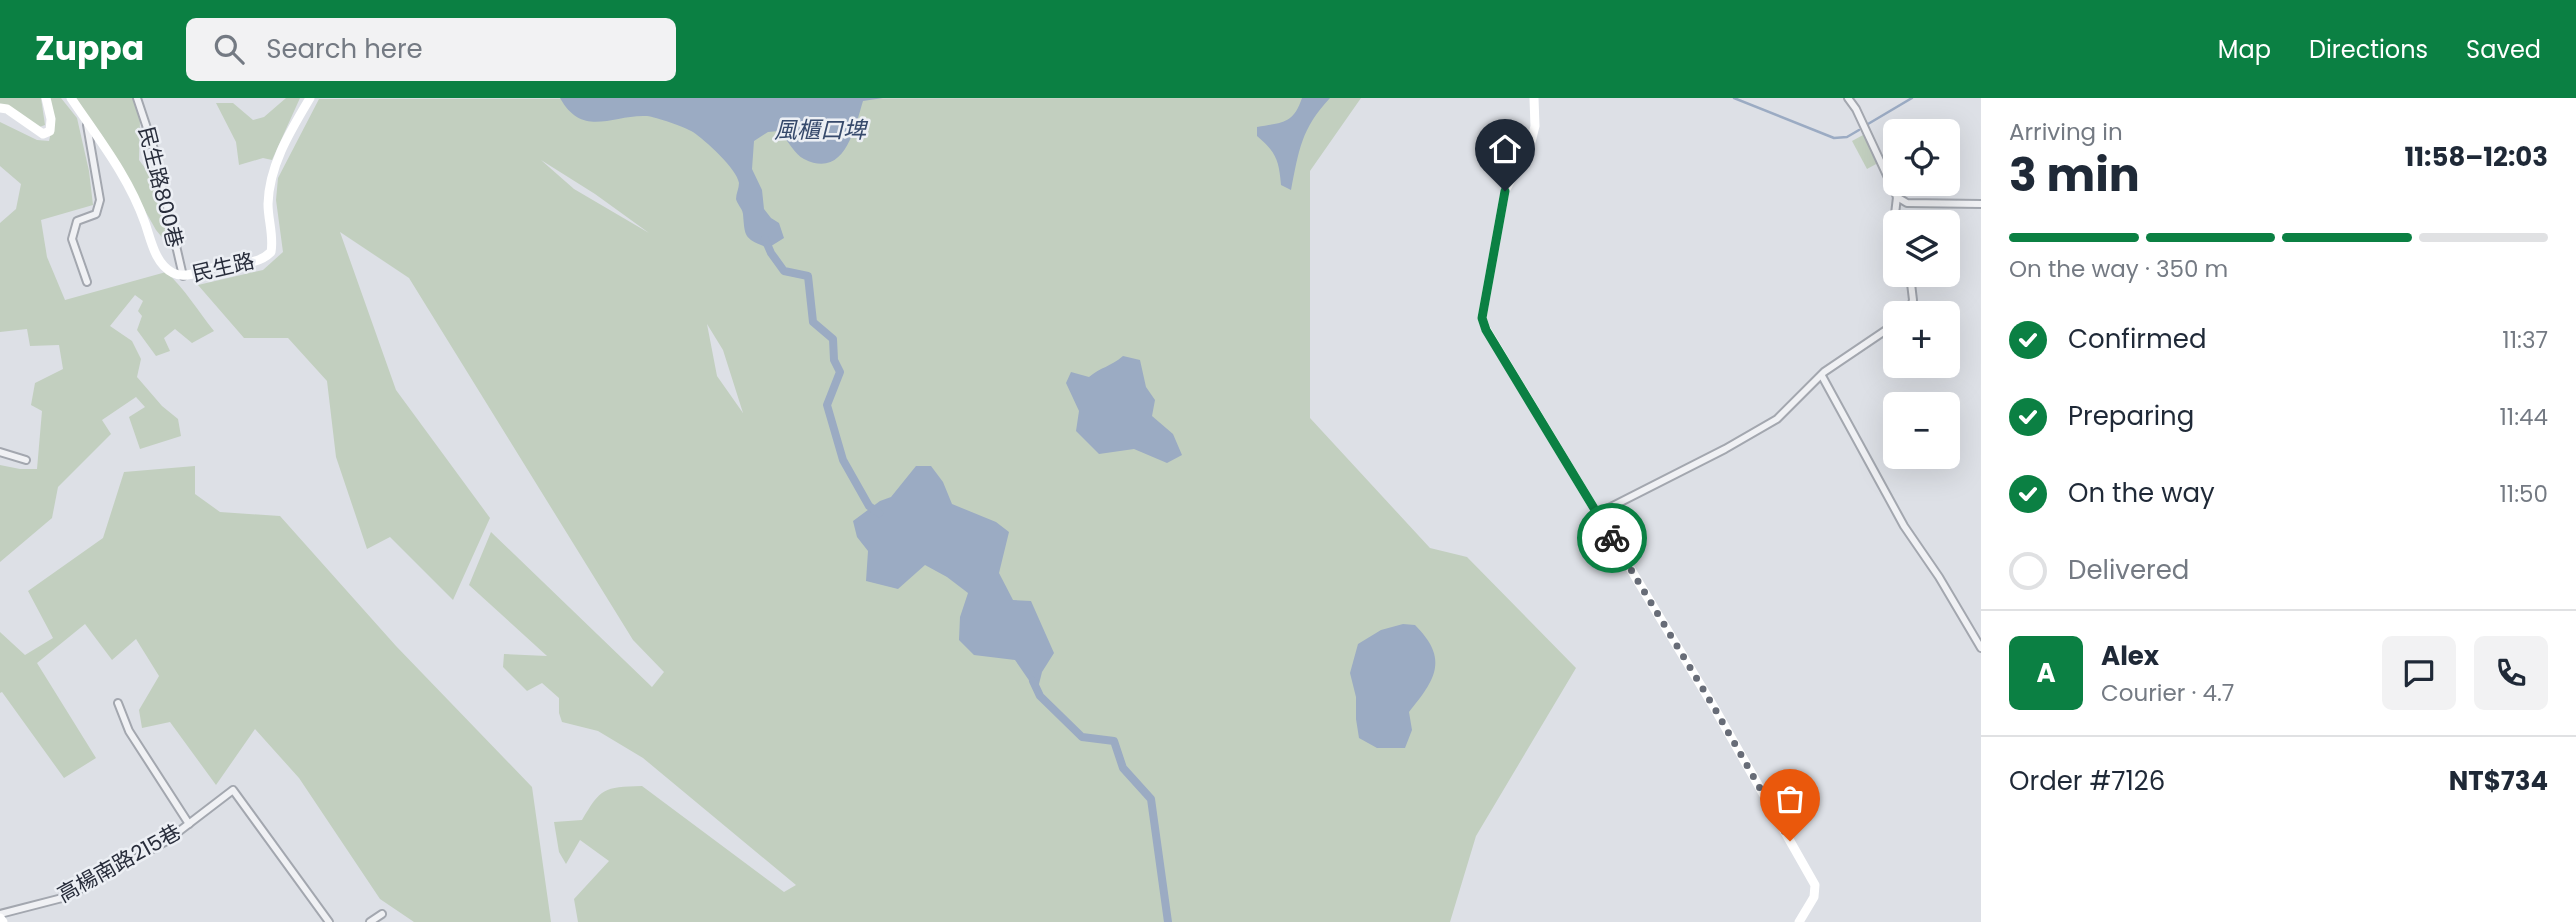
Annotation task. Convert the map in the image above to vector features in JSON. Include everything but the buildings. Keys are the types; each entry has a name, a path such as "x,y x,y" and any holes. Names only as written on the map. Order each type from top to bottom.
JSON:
{"street":[{"path":"0,108 6,109 43,134 50,131 51,126 46,98"},
{"name":"民生路","path":"71,98 86,116 133,193 160,263 173,273 183,276 204,269 258,260 271,252 273,244 268,203 271,180 287,138 310,98"},
{"name":"民生路800巷","path":"137,98 153,146 183,276"},
{"path":"1534,98 1535,126 1531,142 1505,191 1482,318 1486,330 1715,709 1815,885 1814,897 1799,922"},
{"path":"1848,98 1856,109 1897,197 1895,210"},
{"path":"86,116 100,200 96,214 77,221 72,239 87,282"},
{"path":"1897,197 1907,203 1981,204"},
{"path":"1597,514 1725,449 1777,419 1836,363 1883,332"},
{"path":"1822,376 1904,527 1939,578 1981,648"},
{"path":"0,452 26,460"},
{"path":"118,703 129,732 188,824"},
{"name":"高楊南路215巷","path":"1,918 66,897 165,842 233,790 329,922"},
{"path":"370,922 382,914"}],"green space":[{"path":"0,98 41,98 45,125 34,129 0,110"},
{"path":"47,98 61,98 77,118 89,171 93,205 41,220 47,257 65,300 166,272 214,331 192,343 175,329 164,338 170,351 156,356 137,330 142,316 138,311 143,301 135,295 110,326 132,341 141,359 137,377 162,406 178,419 181,436 140,449 129,417 145,407 136,397 102,420 111,434 58,487 52,518 0,562 0,465 37,469 42,411 31,405 35,383 63,369 59,345 30,346 27,329 0,332 0,223 16,209 21,184 0,166 0,122 37,140 49,141 52,128"},
{"path":"74,98 133,98 140,119 139,160 157,184 170,247 156,230 103,137"},
{"path":"286,98 300,98 272,160 263,158 239,165 236,142 216,103 233,103 253,120 264,117"},
{"path":"1361,98 1310,171 1310,418 1430,548 1467,557 1576,668 1476,836 1450,922 578,922 574,899 609,861 580,840 566,864 559,852 554,822 582,820 599,795 619,787 642,786 784,892 796,885 643,758 598,731 562,722 559,698 542,683 527,691 503,667 504,654 547,656 469,585 491,532 652,687 664,672 633,640 409,278 340,232 396,390 490,518 453,600 390,537 367,549 336,457 327,381 288,338 244,338 198,285 263,270 283,252 276,200 278,178 319,99","holes":["541,160 595,194 649,233 574,189","707,324 723,350 743,413 717,376"]},
{"path":"1863,135 1878,163 1867,169 1852,141"},
{"path":"195,466 195,494 220,512 280,516 396,646 532,787 551,922 414,922 380,899 299,778 255,729 216,785 170,722 142,728 139,710 159,676 136,639 112,660 85,624 37,663 96,758 64,778 2,692 0,693 0,632 25,655 53,638 28,591 103,538 124,472"}],"water":[{"name":"風櫃口埤","path":"560,98 883,98 863,101 846,148 839,157 829,162 818,164 804,159 779,131 768,132 754,141 752,169 762,190 764,209 779,223 784,238 768,248 754,242 745,233 742,212 736,199 739,183 733,170 693,132 647,116 589,121 579,118"},
{"path":"1302,98 1330,98 1307,130 1299,151 1291,190 1281,185 1275,157 1257,136 1257,127 1286,121 1295,113"},
{"path":"1123,356 1140,360 1146,387 1155,400 1152,416 1173,434 1182,455 1167,463 1134,449 1099,454 1076,431 1079,411 1066,383 1071,372 1089,377"},
{"path":"916,466 931,466 943,482 952,504 996,522 1009,532 999,573 1013,600 1031,601 1054,653 1042,672 1037,692 1015,660 974,655 959,640 960,617 968,593 947,577 925,565 898,589 866,581 868,551 857,537 853,521 880,501 891,497"},
{"path":"1403,624 1415,625 1426,637 1432,648 1435,669 1426,689 1409,712 1412,730 1405,748 1377,748 1359,738 1356,697 1350,673 1358,644 1381,630"}],"waterway":[{"path":"1734,98 1834,138 1847,137 1859,130"},
{"path":"1868,124 1912,98"},
{"path":"765,239 784,271 808,276 813,322 833,339 834,360 840,372 827,405 843,460 869,506 879,513"},
{"path":"1033,681 1040,696 1082,737 1114,741 1123,768 1151,799 1168,922"}],"way so far":[{"path":"1612,538 1715,709 1790,841"}],"route":[{"path":"1505,191 1482,318 1486,330 1612,538"}]}
